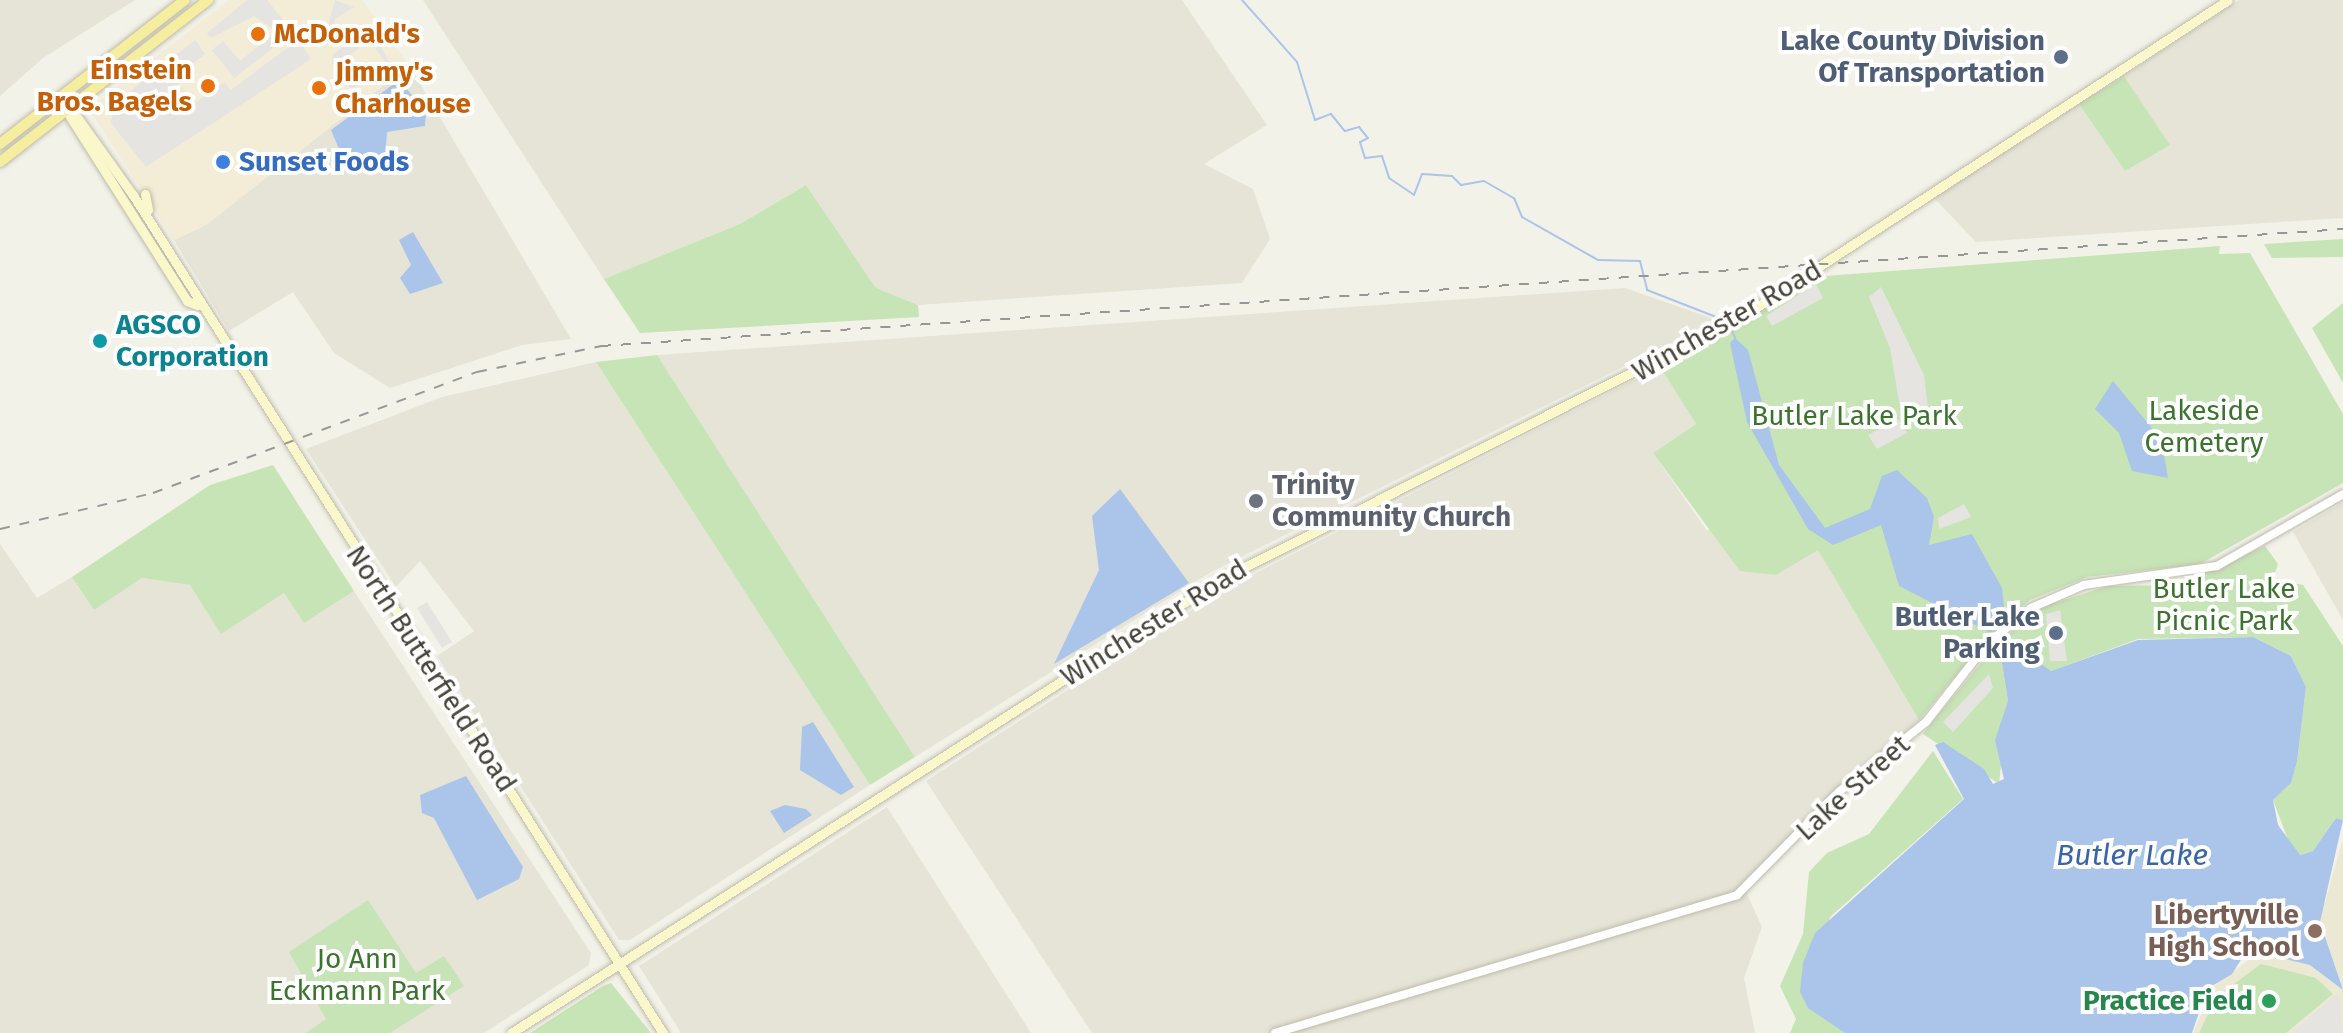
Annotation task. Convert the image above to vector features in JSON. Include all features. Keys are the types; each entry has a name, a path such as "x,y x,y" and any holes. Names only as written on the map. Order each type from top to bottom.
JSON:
{"main road":[{"path":"0,143 185,0"},
{"path":"0,162 208,0"},
{"name":"Winchester Road","path":"511,1033 1221,579 1740,318 2228,0"},
{"name":"North Butterfield Road","path":"62,96 75,105 173,259 197,305"},
{"name":"North Butterfield Road","path":"62,96 65,112 133,219 197,305 663,1033"},
{"path":"145,194 173,259"},
{"path":"133,195 133,219"}],"street":[{"name":"Lake Street","path":"1275,1033 1737,895 1840,791 1926,722 1988,643 2003,630 2073,588 2217,566 2343,494"}],"shaded area":[{"path":"0,0 135,0 43,58 0,96"},
{"path":"229,0 362,0 409,65 206,225 174,240 89,109"},
{"path":"247,0 267,0 290,29 282,35 254,16 211,38 207,33"},
{"path":"335,0 354,7 335,19 330,44 322,47"},
{"path":"423,0 1182,0 1267,125 1204,164 1253,189 1270,239 1242,283 918,305 876,288 806,185 740,224 604,279"},
{"path":"2239,0 2343,0 2343,218 1976,242 1934,198 2079,104 2125,171 2169,144 2124,76"},
{"path":"275,33 281,42 234,78 212,50 223,41 240,61"},
{"path":"375,34 391,66 351,89 332,64 333,54 350,42 365,43 340,63 356,83 385,62 369,40"},
{"path":"195,40 205,54 174,78 194,104 224,82 231,90 298,40 311,59 146,167 111,123 114,104"},
{"path":"409,65 571,339 522,345 390,388 334,353 293,292 229,331 174,240 206,225"},
{"path":"1816,284 1823,298 1772,326 1766,316"},
{"path":"1881,287 1924,375 1928,408 1901,414 1890,348 1869,297"},
{"path":"1625,288 1717,320 1211,572 915,757 657,355"},
{"path":"596,362 870,785 630,940 619,940 437,656 474,631 420,561 396,587 306,449 442,397"},
{"path":"1660,367 1696,424 1653,453 1707,531 1712,527 1741,570 1776,575 1818,549 1919,720 1833,791 1744,887 1762,927 1744,978 1755,1033 1092,1033 926,781 1225,589"},
{"path":"1898,419 1907,433 1877,449 1868,435"},
{"path":"2343,502 2343,620 2293,532"},
{"path":"1964,504 1971,517 1939,529 1938,518"},
{"path":"0,544 37,598 72,577 94,610 142,578 190,585 221,633 284,593 304,623 354,591 591,953 589,965 484,1033 0,1033"},
{"path":"427,602 452,642 442,648 417,608"},
{"path":"2060,610 2067,661 2050,661 2046,614"},
{"path":"1989,674 1993,688 1953,732 1943,722"},
{"path":"887,807 1031,1033 681,1033 639,966"},
{"name":"Libertyville High School","path":"2343,839 2343,1033 2193,1033 2213,987 2325,902"},
{"path":"2339,994 2343,1033 2292,1033 2335,995"}],"green space":[{"path":"2124,76 2170,145 2125,171 2079,104"},
{"path":"806,185 876,288 918,305 919,317 640,333 604,279 740,224"},
{"path":"2343,239 2343,257 2272,258 2264,244"},
{"name":"Butler Lake Park","path":"2220,246 2219,254 2250,253 2343,414 2343,483 2200,564 2087,577 2030,600 1985,640 1919,720 1818,550 1776,575 1740,571 1653,453 1696,424 1660,367 1812,277"},
{"path":"2343,303 2343,383 2312,328"},
{"path":"657,355 915,757 870,785 596,362"},
{"path":"273,465 354,591 304,623 284,593 221,634 190,585 142,578 94,610 72,577 210,485"},
{"name":"Butler Lake Picnic Park","path":"2265,546 2278,564 2269,590 2276,580 2303,585 2343,646 2343,820 2336,818 2313,851 2299,855 2289,842 2273,800 2291,783 2297,762 2306,687 2291,656 2253,637 2138,639 2051,671 2008,640 1999,644 2008,701 1999,784 1923,734 1993,648 2039,608 2108,586 2176,585"},
{"path":"1933,751 1963,799 1830,917 1817,1009 1845,1033 1790,1033 1796,1019 1780,986 1803,934 1809,872 1827,853 1869,834"},
{"name":"Jo Ann Eckmann Park","path":"368,900 416,973 444,956 464,986 390,1033 306,1033 326,1019 289,952"},
{"name":"Practice Field","path":"2261,964 2316,978 2333,994 2286,1033 2199,1033 2216,997"},
{"path":"611,983 651,1033 530,1033 603,986"}],"water":[{"path":"399,80 426,112 425,126 387,132 385,159 347,168 331,130"},
{"path":"413,232 443,283 410,294 400,278 411,265 399,240"},
{"path":"1735,338 1748,350 1779,465 1825,528 1870,509 1882,476 1897,470 1927,498 1934,517 1929,545 1972,534 2002,588 2004,607 1991,633 1899,586 1881,525 1833,545 1808,529 1747,422 1730,343"},
{"path":"2113,381 2161,439 2168,478 2132,471 2119,433 2095,409"},
{"path":"1120,489 1189,583 1054,664 1099,570 1092,516"},
{"name":"Butler Lake","path":"2253,637 2291,656 2306,687 2297,762 2291,783 2273,800 2278,825 2300,855 2313,851 2336,818 2343,820 2320,922 2343,990 2310,965 2247,950 2232,974 2207,989 2192,1033 1845,1033 1808,1008 1800,992 1803,963 1815,933 1964,799 1935,745 1943,742 1984,769 1993,784 2004,779 1995,740 2008,701 1999,645 2012,642 2051,671 2138,640"},
{"path":"813,722 854,787 841,795 800,770 802,727"},
{"path":"466,776 523,867 519,879 477,900 434,818 422,813 420,795"},
{"path":"785,805 806,809 812,815 784,833 770,811"}],"waterway":[{"path":"1242,0 1297,62 1315,120 1331,114 1345,131 1359,127 1368,138 1360,142 1365,158 1382,156 1389,178 1414,195 1422,174 1452,176 1461,185 1484,181 1514,198 1522,217 1598,260 1640,261 1647,290 1729,322"},
{"path":"1731,328 1735,338"}],"railway":[{"path":"0,529 153,493 477,372 601,346 2343,229"}],"place":[{"name":"McDonald's","path":"258,34"},
{"name":"Lake County Division Of Transportation","path":"2061,57"},
{"name":"Einstein Bros. Bagels","path":"208,86"},
{"name":"Jimmy's Charhouse","path":"319,88"},
{"name":"Sunset Foods","path":"223,162"},
{"name":"AGSCO Corporation","path":"100,341"},
{"name":"Trinity Community Church","path":"1256,501"},
{"name":"Butler Lake Parking","path":"2056,633"},
{"name":"Libertyville High School","path":"2315,931"},
{"name":"Practice Field","path":"2269,1001"}],"park label":[{"name":"Lakeside Cemetery","path":"2204,427"}]}
